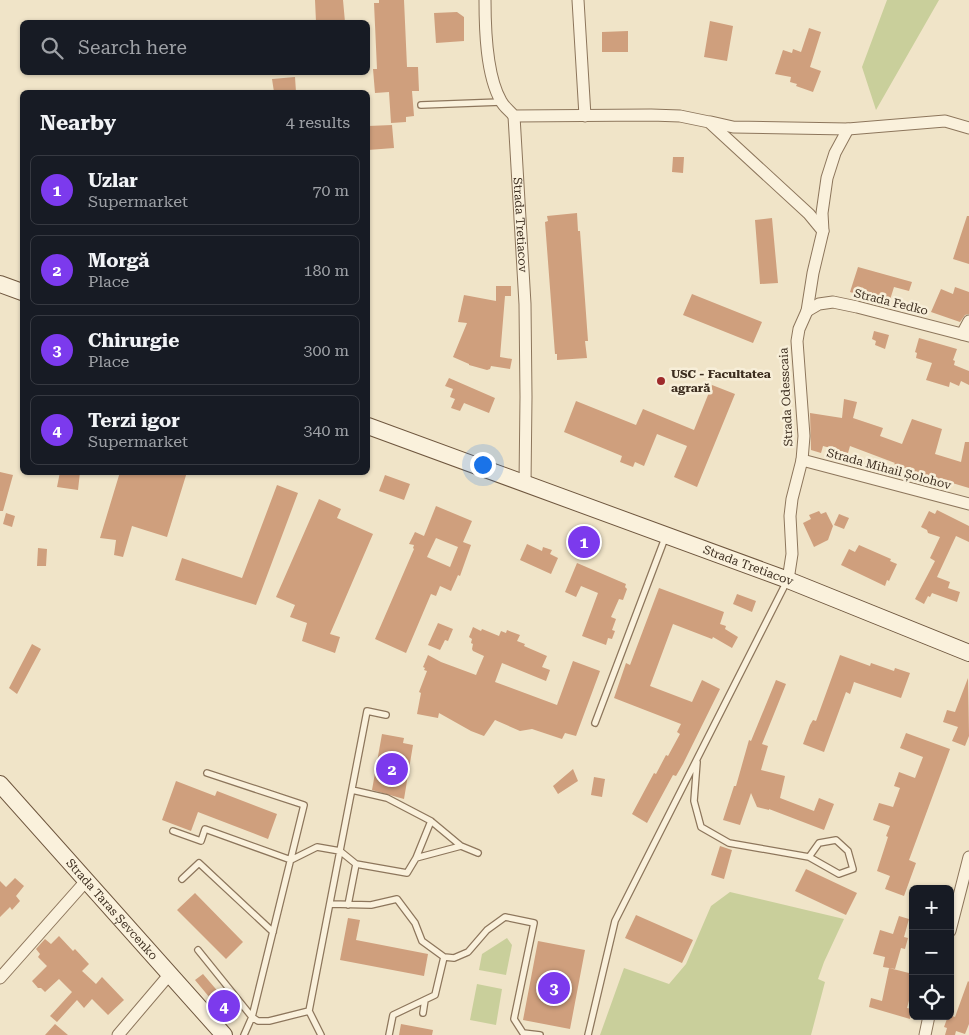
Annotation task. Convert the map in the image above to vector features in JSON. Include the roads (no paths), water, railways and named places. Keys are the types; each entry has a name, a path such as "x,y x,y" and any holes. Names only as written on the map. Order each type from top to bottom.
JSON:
{"street":[{"path":"485,0 485,32 494,83 501,102 514,116 670,116 733,127 848,129 945,122 969,128"},
{"path":"578,0 585,116"},
{"name":"Strada Tretiacov","path":"514,116 525,304 525,484"},
{"path":"709,122 809,214 823,231"},
{"name":"Strada Odesscaia","path":"788,580 792,554 790,516 792,499 802,460 804,436 797,341 799,329 807,311 813,273 823,231 823,206 827,178 835,153 848,129"},
{"path":"0,284 20,291"},
{"name":"Strada Fedko","path":"807,311 820,304 833,302 966,335"},
{"path":"966,335 969,321"},
{"name":"Strada Tretiacov","path":"370,427 788,580 969,653"},
{"name":"Strada Mihail Șolohov","path":"802,460 969,504"},
{"name":"Strada Taras Șevcenko","path":"0,784 224,1035"},
{"path":"950,930 969,857"},
{"path":"0,978 86,881"},
{"path":"118,1035 169,975"},
{"path":"925,1035 928,1020"}],"lane":[{"path":"421,105 501,102"},
{"path":"595,723 666,535"},
{"path":"588,1035 615,921 788,580"},
{"path":"321,1035 309,1011 367,711 386,715"},
{"path":"697,758 694,801 702,827 729,843 809,857 839,874 853,869 848,851 836,840 819,843 809,857"},
{"path":"207,772 304,805 252,1017 244,1035"},
{"path":"352,790 387,798 431,821 461,846 478,853"},
{"path":"173,830 201,841 205,829 291,860 317,847 340,851 356,864 407,872 416,858 431,821"},
{"path":"416,858 461,846"},
{"path":"182,879 199,863 273,932"},
{"path":"348,905 356,864"},
{"path":"330,904 371,905 397,899 415,923 422,941 444,957 454,958 468,952 487,930 505,918 534,923 514,1018 523,1033 540,1035"},
{"path":"198,950 252,1017 258,1021 269,1021 309,1011"},
{"path":"389,1035 393,1015 435,996 444,957"},
{"path":"423,1013 425,1000"}],"place":[{"name":"USC - Facultatea agrară","path":"661,381"},
{"name":"Uzlar","path":"584,542"},
{"name":"Morgă","path":"392,769"},
{"name":"Chirurgie","path":"554,988"},
{"name":"Terzi igor","path":"224,1006"}]}
